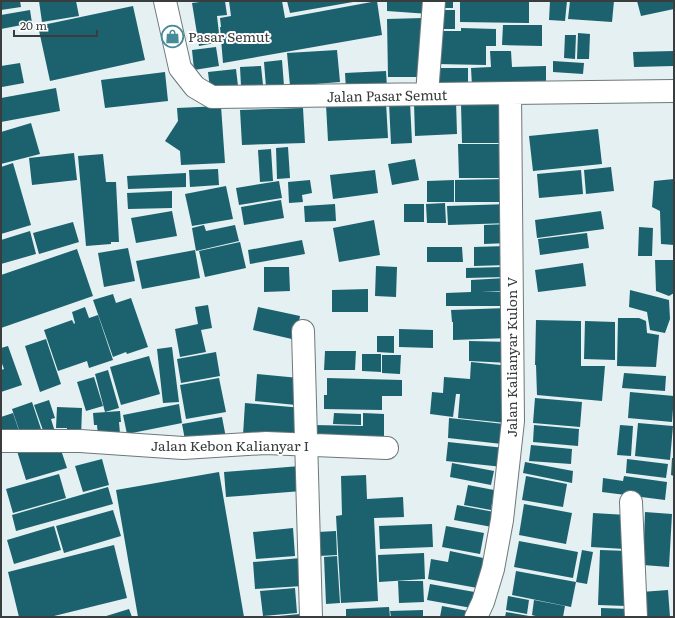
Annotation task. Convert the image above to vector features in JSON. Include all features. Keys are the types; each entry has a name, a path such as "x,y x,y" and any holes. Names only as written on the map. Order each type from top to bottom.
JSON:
{"street":[{"name":"Jalan Pasar Semut","path":"165,1 180,68 195,87 212,97 674,91"},
{"path":"427,94 434,1"},
{"name":"Jalan Kalianyar Kulon V","path":"476,617 483,602 493,569 500,534 514,421 510,92"},
{"path":"303,331 311,617"},
{"name":"Jalan Kebon Kalianyar I","path":"1,441 80,441 183,448 266,444 387,448"},
{"path":"631,502 636,617"}],"building":[{"path":"1,1 20,1 21,7 1,10"},
{"path":"39,1 76,1 79,16 42,22"},
{"path":"225,1 227,15 217,16 220,42 199,46 192,3"},
{"path":"229,1 282,1 285,18 377,1 382,35 223,63 220,18 231,16"},
{"path":"287,1 353,1 353,2 290,13"},
{"path":"387,1 430,1 429,14 387,11"},
{"path":"441,1 453,1 453,8 441,8"},
{"path":"460,1 529,1 529,23 460,22"},
{"path":"550,1 567,1 565,21 549,20"},
{"path":"570,1 614,1 612,22 568,19"},
{"path":"637,1 674,1 674,9 641,16"},
{"path":"133,6 145,60 50,81 38,26"},
{"path":"30,10 32,23 1,29 1,15"},
{"path":"437,10 455,10 455,29 437,29"},
{"path":"423,18 425,77 388,77 387,19"},
{"path":"503,25 542,25 542,46 502,45"},
{"path":"461,28 496,29 496,46 486,46 486,65 437,64 437,31 461,31"},
{"path":"578,33 590,34 589,59 577,59"},
{"path":"565,35 576,35 575,59 564,58"},
{"path":"216,47 219,66 194,70 192,50"},
{"path":"337,50 340,82 290,86 287,53"},
{"path":"490,51 511,51 512,67 546,66 546,85 472,86 471,68 491,67"},
{"path":"674,51 674,66 634,67 633,52"},
{"path":"282,60 284,86 266,87 264,62"},
{"path":"553,61 584,63 583,74 553,72"},
{"path":"20,63 24,83 2,87 1,66"},
{"path":"261,66 263,85 241,86 240,67"},
{"path":"435,68 468,68 468,87 435,88"},
{"path":"236,69 238,86 210,89 208,72"},
{"path":"386,71 387,88 346,90 345,73"},
{"path":"165,72 168,101 105,108 101,80"},
{"path":"56,88 60,111 1,122 1,98"},
{"path":"456,101 457,134 415,136 414,103"},
{"path":"386,102 388,138 328,141 326,105"},
{"path":"410,102 412,143 391,144 389,103"},
{"path":"461,104 502,104 503,143 462,143"},
{"path":"221,106 225,163 181,165 180,151 165,141 178,121 177,108"},
{"path":"303,108 305,143 242,145 240,110"},
{"path":"31,123 40,154 1,164 1,132"},
{"path":"598,129 602,164 533,171 529,136"},
{"path":"458,144 505,144 505,178 459,178"},
{"path":"288,147 290,178 277,179 276,148"},
{"path":"271,149 273,181 260,182 258,150"},
{"path":"74,153 77,180 32,185 29,158"},
{"path":"103,154 106,182 116,182 119,242 86,246 78,156"},
{"path":"415,159 419,180 392,185 388,164"},
{"path":"13,163 31,225 1,234 1,167"},
{"path":"611,167 614,191 586,194 584,170"},
{"path":"218,169 219,185 190,187 189,170"},
{"path":"375,170 378,193 333,199 330,175"},
{"path":"581,170 583,194 539,198 537,174"},
{"path":"186,173 186,187 128,189 127,176"},
{"path":"508,179 508,202 455,202 455,180"},
{"path":"674,179 674,245 661,244 660,211 652,207 654,181"},
{"path":"310,180 312,193 302,195 303,202 289,203 288,182"},
{"path":"454,180 454,202 427,202 427,181"},
{"path":"279,181 282,198 239,205 236,188"},
{"path":"226,186 233,219 192,226 185,194"},
{"path":"172,191 172,208 128,209 127,193"},
{"path":"281,200 284,218 244,225 241,207"},
{"path":"445,203 446,223 427,223 426,204"},
{"path":"335,204 336,221 305,222 304,206"},
{"path":"404,204 424,204 424,222 404,222"},
{"path":"510,204 511,223 448,225 447,206"},
{"path":"172,211 177,236 136,243 131,218"},
{"path":"601,211 604,229 537,238 535,220"},
{"path":"374,220 380,255 339,262 333,228"},
{"path":"73,222 79,242 39,254 33,233"},
{"path":"509,224 509,243 484,244 484,225"},
{"path":"204,225 206,231 235,225 239,241 196,251 192,228"},
{"path":"639,227 653,228 652,256 638,256"},
{"path":"30,231 36,254 1,264 1,240"},
{"path":"587,233 589,248 540,255 538,239"},
{"path":"302,240 305,254 250,264 248,250"},
{"path":"240,242 246,268 205,277 199,251"},
{"path":"506,246 507,265 474,266 474,247"},
{"path":"427,247 462,247 463,262 427,262"},
{"path":"128,248 135,281 104,287 98,253"},
{"path":"77,249 93,296 1,328 1,275"},
{"path":"195,250 200,278 142,289 136,261"},
{"path":"655,260 674,260 674,293 669,296 656,291"},
{"path":"583,263 586,286 538,292 535,270"},
{"path":"376,266 397,267 396,297 375,296"},
{"path":"264,267 289,267 290,291 264,292"},
{"path":"504,267 505,277 466,278 466,268"},
{"path":"506,278 507,291 481,292 510,292 510,306 446,306 446,293 471,292 471,280"},
{"path":"368,289 368,312 332,312 332,290"},
{"path":"630,290 669,300 670,319 665,333 650,330 647,312 629,307"},
{"path":"113,294 116,303 131,298 148,347 127,354 126,352 113,357 93,300"},
{"path":"208,305 212,328 201,330 206,352 180,357 175,329 198,324 195,307"},
{"path":"85,307 89,318 98,315 113,360 89,368 87,361 58,371 44,330 72,320 74,324 72,312"},
{"path":"258,307 300,316 296,340 253,330"},
{"path":"507,308 510,338 453,340 451,310"},
{"path":"618,318 639,318 646,321 647,333 659,335 656,367 617,366"},
{"path":"536,320 581,321 581,366 605,366 602,401 537,395 535,365"},
{"path":"585,321 615,322 615,360 584,359"},
{"path":"399,329 433,330 433,348 399,347"},
{"path":"377,336 394,336 394,353 377,352"},
{"path":"46,339 61,384 40,392 25,346"},
{"path":"469,341 511,342 511,363 469,361"},
{"path":"8,346 22,385 1,392 1,370 4,369 1,361 1,348"},
{"path":"172,347 179,402 163,403 157,349"},
{"path":"325,351 356,351 355,370 324,370"},
{"path":"216,352 220,376 181,383 177,359"},
{"path":"362,354 381,354 381,372 362,371"},
{"path":"382,355 401,355 400,374 382,373"},
{"path":"149,356 160,394 121,405 110,367"},
{"path":"471,362 511,366 506,423 458,418 460,394 456,394 453,417 430,414 432,392 443,393 444,377 470,379"},
{"path":"108,370 119,408 105,412 95,374"},
{"path":"624,373 666,376 665,391 622,388"},
{"path":"257,374 299,378 296,405 255,401"},
{"path":"94,377 103,406 86,411 77,382"},
{"path":"219,378 226,412 186,419 180,385"},
{"path":"327,378 402,380 402,396 382,396 382,410 324,409 324,395 327,395"},
{"path":"630,392 674,396 672,422 628,418"},
{"path":"535,398 582,402 580,427 533,423"},
{"path":"49,400 55,418 51,419 55,432 45,436 34,405"},
{"path":"32,402 41,429 21,436 12,409"},
{"path":"245,403 303,408 301,440 243,435"},
{"path":"179,404 182,423 127,434 123,415"},
{"path":"57,407 82,408 81,438 67,438 67,428 56,428"},
{"path":"120,411 120,434 98,436 97,425 94,425 93,413"},
{"path":"13,413 19,431 1,437 1,417"},
{"path":"334,413 361,414 361,425 333,424"},
{"path":"363,413 384,414 384,445 313,444 313,425 363,426"},
{"path":"222,417 226,438 186,445 182,424"},
{"path":"449,418 504,424 502,444 448,438"},
{"path":"638,423 673,426 670,460 635,456"},
{"path":"534,425 579,429 578,446 533,442"},
{"path":"620,425 633,426 631,456 617,455"},
{"path":"448,442 505,448 503,467 446,461"},
{"path":"531,445 572,449 571,464 529,461"},
{"path":"17,451 62,453 67,468 26,480"},
{"path":"672,458 674,458 674,476 671,475"},
{"path":"102,459 109,485 83,492 75,466"},
{"path":"627,459 668,464 666,478 626,473"},
{"path":"525,462 573,471 572,483 523,473"},
{"path":"452,463 494,471 491,485 450,477"},
{"path":"300,466 302,491 226,497 224,472"},
{"path":"219,472 244,617 138,617 116,490"},
{"path":"59,474 66,498 13,513 6,489"},
{"path":"366,475 367,499 403,497 404,517 374,518 378,601 341,603 336,516 342,515 341,476"},
{"path":"526,476 567,484 563,507 522,500"},
{"path":"624,476 667,482 665,500 602,492 603,478 623,481"},
{"path":"468,485 494,490 491,510 464,505"},
{"path":"108,487 113,504 16,531 12,515"},
{"path":"524,504 572,513 566,544 519,535"},
{"path":"457,505 494,512 492,527 454,520"},
{"path":"113,510 121,536 64,553 56,526"},
{"path":"645,512 672,514 669,567 643,565"},
{"path":"593,513 627,515 625,549 591,547"},
{"path":"432,524 433,547 380,549 379,526"},
{"path":"54,526 61,550 14,564 7,540"},
{"path":"446,526 484,533 480,554 442,547"},
{"path":"293,528 295,556 256,559 253,532"},
{"path":"336,531 337,555 319,556 318,532"},
{"path":"519,541 578,552 573,578 514,567"},
{"path":"114,545 127,598 50,617 19,617 8,572"},
{"path":"582,550 593,552 587,584 576,582"},
{"path":"600,550 628,551 626,606 598,605"},
{"path":"450,551 488,559 483,589 428,579 431,559 448,562"},
{"path":"424,553 425,579 379,582 378,555"},
{"path":"337,556 340,603 326,604 324,557"},
{"path":"301,558 303,586 255,589 253,562"},
{"path":"516,571 576,582 571,607 512,595"},
{"path":"398,581 423,581 424,602 399,603"},
{"path":"430,584 480,593 477,609 427,600"},
{"path":"295,588 297,613 263,616 260,591"},
{"path":"668,590 670,617 643,617 641,592"},
{"path":"508,596 529,600 527,614 506,610"},
{"path":"534,600 565,606 563,617 539,617 532,615"},
{"path":"442,606 468,611 467,617 440,617"},
{"path":"389,607 390,617 346,617 346,609"},
{"path":"601,608 630,609 630,617 601,617"},
{"path":"129,609 132,617 103,617"},
{"path":"423,610 423,617 391,617 390,611"},
{"path":"506,612 529,616 529,617 505,617"},
{"path":"300,614 300,617 279,617 279,616"}],"place":[{"name":"Pasar Semut","path":"172,36"}]}
